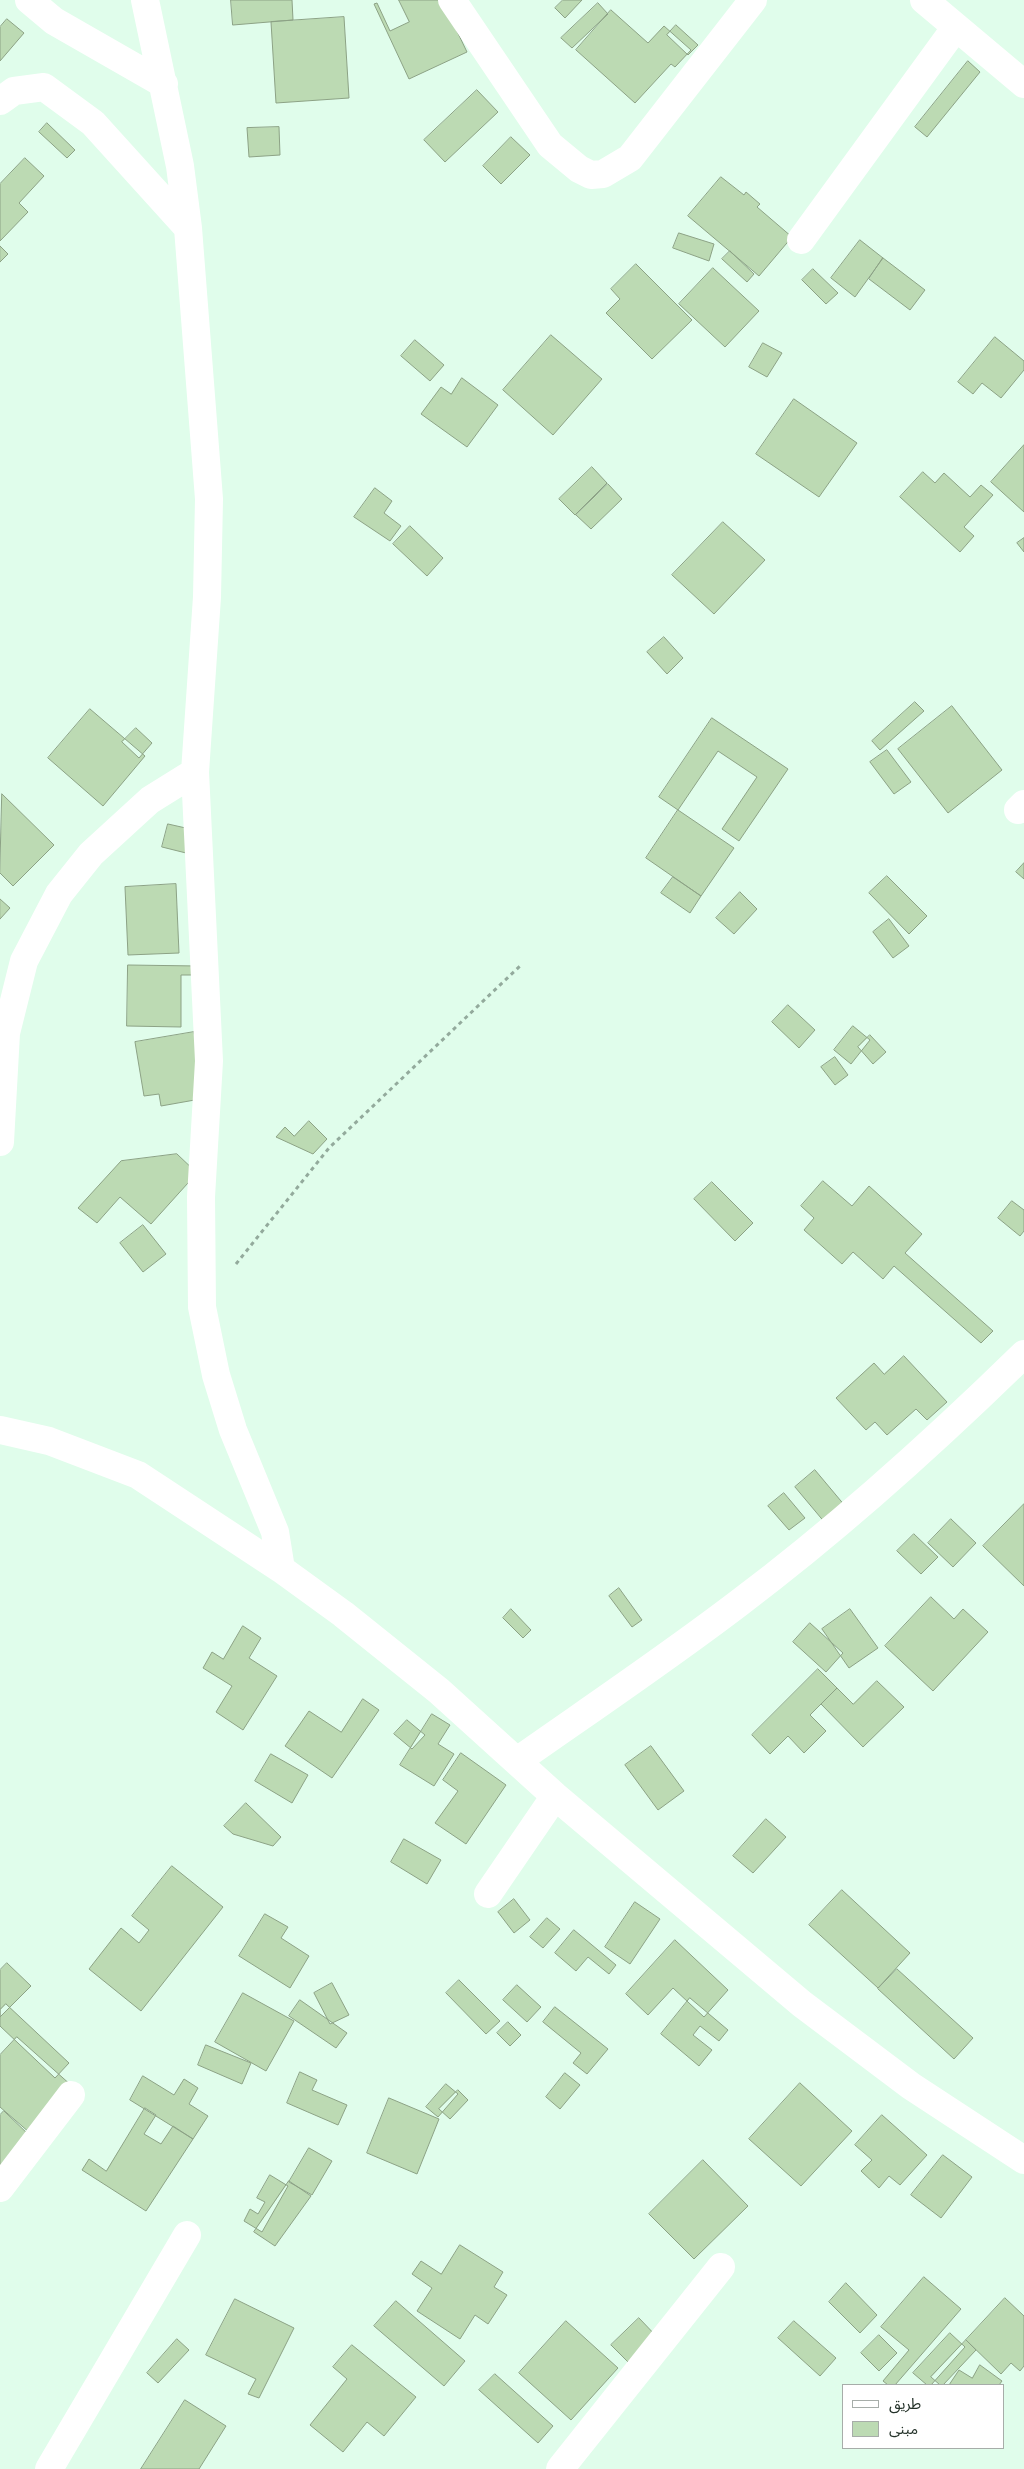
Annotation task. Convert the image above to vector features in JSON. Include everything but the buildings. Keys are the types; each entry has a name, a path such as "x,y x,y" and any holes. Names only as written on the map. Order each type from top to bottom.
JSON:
{"street":[{"path":"28,0 54,21 164,84"},
{"path":"145,0 180,166 188,228 209,499 207,597 195,772 209,1061 201,1198 202,1307 218,1384 233,1430 275,1532 281,1569"},
{"path":"452,0 550,145 579,170 591,176 603,174 630,158 753,0"},
{"path":"924,0 1024,84"},
{"path":"801,240 956,27"},
{"path":"0,101 14,91 44,87 93,123 188,228"},
{"path":"0,1142 6,1033 24,961 32,944 60,894 91,854 150,800 195,772"},
{"path":"517,1761 739,1604 840,1523 960,1417 1024,1354"},
{"path":"0,1430 49,1440 138,1475 281,1569 344,1614 439,1691 556,1796 802,2004 911,2086 1024,2160"},
{"path":"488,1894 556,1796"},
{"path":"0,2188 71,2096"},
{"path":"49,2469 187,2236"},
{"path":"560,2469 720,2267"}],"path":[{"path":"202,1307 329,1148 522,965"}]}
